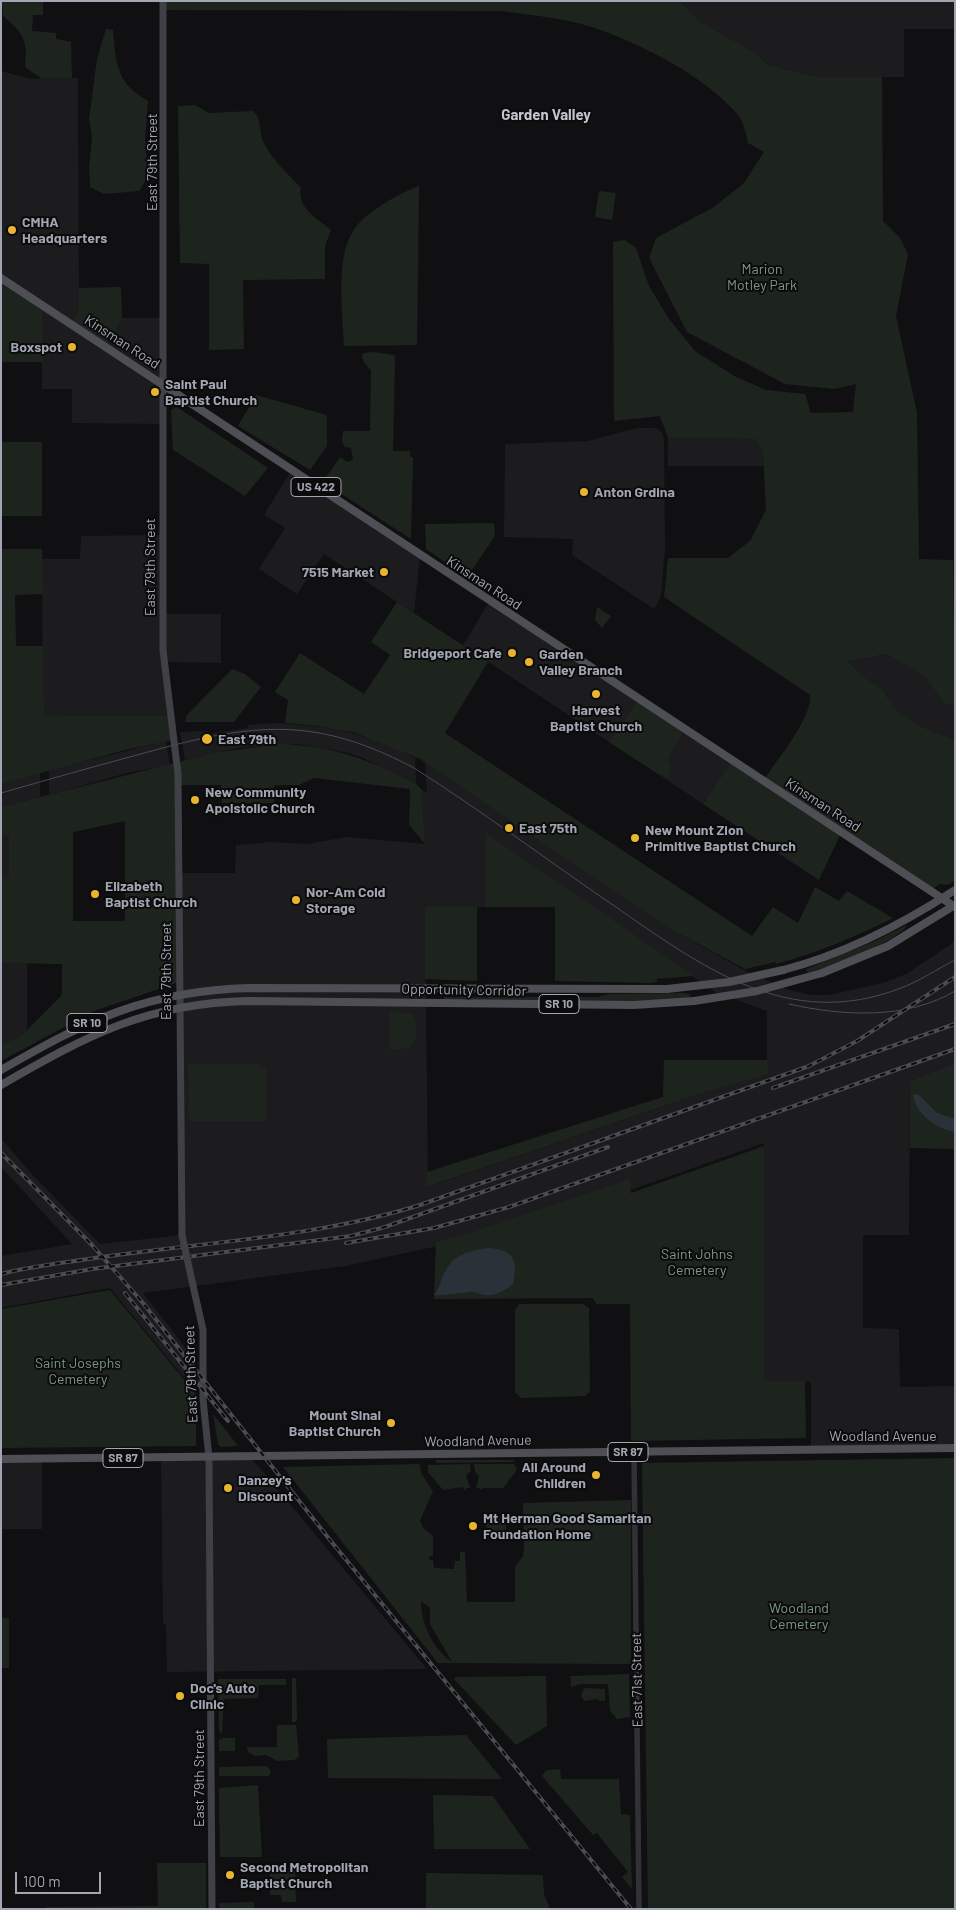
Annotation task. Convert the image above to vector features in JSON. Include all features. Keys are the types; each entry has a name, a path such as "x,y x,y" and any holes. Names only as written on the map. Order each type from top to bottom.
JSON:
{"main road":[{"name":"East 79th Street","path":"163,1 165,386 162,526 163,650 178,774 182,1235 203,1330 203,1399 209,1458 212,1909"},
{"name":"Kinsman Road","path":"1,278 954,906"},
{"name":"Opportunity Corridor","path":"1,1070 98,1018 132,1006 179,994 249,988 667,989 729,982 783,970 870,939 955,890"},
{"name":"Opportunity Corridor","path":"1,1085 98,1032 135,1018 179,1007 243,1001 634,1004 694,1001 757,991 822,974 888,946 954,906"},
{"name":"Woodland Avenue","path":"1,1459 955,1448"}],"street":[{"name":"East 71st Street","path":"634,1451 640,1909"}],"shaded area":[{"path":"680,1 955,1 955,29 904,29 904,77 819,77 768,65 754,52 699,21"},
{"path":"1,71 31,79 78,78 79,309 71,324 107,348 122,318 165,318 163,424 72,423 72,389 42,389 42,307 1,278"},
{"name":"Anton Grdina","path":"637,428 655,428 662,432 664,438 665,548 661,596 654,609 572,555 573,539 504,537 505,444 588,441"},
{"path":"668,438 756,439 763,452 764,466 668,466"},
{"path":"291,471 420,556 414,613 324,554 297,594 259,569 285,528 264,515"},
{"path":"162,535 163,614 221,614 221,663 164,662 170,716 43,715 42,559 80,559 81,536"},
{"path":"490,601 638,699 609,742 463,645"},
{"path":"887,654 926,678 943,703 955,706 955,740 920,726 894,708 881,688 861,675 848,661"},
{"path":"276,723 336,728 384,743 415,758 416,784 349,753 298,744 239,748 185,760 180,732 207,731 208,734 248,728 248,725"},
{"path":"684,729 732,761 703,804 655,772"},
{"path":"166,741 170,765 127,773 49,795 49,770"},
{"path":"424,743 669,928 746,971 789,990 812,995 828,995 883,983 906,974 950,945 955,939 955,1065 910,1081 909,1235 863,1235 863,1328 899,1329 900,1387 955,1386 955,1448 811,1449 811,1382 764,1381 764,1143 591,1204 475,1238 345,1266 143,1293 195,1360 195,1391 110,1288 1,1308 1,1256 72,1244 1,1167 1,1138 28,1170 100,1244 182,1235 178,873 235,873 236,845 271,842 307,844 347,837 425,844 422,790 427,792","holes":["487,834 715,992 767,1011 767,1073 702,1093 428,1187 425,908 486,907"]},
{"path":"40,772 40,797 1,807 1,783"},
{"path":"1,835 9,835 9,879 1,879"},
{"path":"1,963 27,963 27,1030 19,1038 1,1044"},
{"path":"913,1094 919,1095 937,1113 955,1119 955,1132 934,1124 922,1114"},
{"path":"489,1248 504,1251 512,1258 515,1269 513,1284 494,1295 472,1292 434,1295 452,1262 468,1252"},
{"path":"250,1457 427,1669 167,1672 166,1625 163,1624 161,1458"},
{"path":"1,1459 42,1459 42,1529 1,1529"}],"green space":[{"path":"2,1 43,1 43,15 33,15 32,31 56,33 56,39 71,42 72,78 42,79 25,67 26,50 23,37 3,16"},
{"name":"Marion Motley Park","path":"163,1 680,1 699,21 754,52 768,65 819,77 882,77 883,221 900,238 908,254 896,316 917,413 919,559 953,560 955,706 943,703 926,678 887,654 848,661 861,675 881,688 894,708 920,726 955,740 955,881 948,885 940,884 931,890 841,833 819,880 703,804 732,761 763,781 800,726 810,704 810,695 664,597 668,558 728,558 750,541 766,510 763,452 756,439 668,438 660,416 614,421 613,242 625,240 636,248 649,286 669,319 695,351 736,377 766,390 805,394 811,413 853,412 856,384 834,389 785,384 687,332 649,258 656,238 714,207 744,183 764,152 748,143 738,115 724,100 689,73 628,41 589,26 568,21 502,11 163,10"},
{"path":"106,29 113,30 117,63 124,80 137,94 148,101 145,138 148,177 139,191 104,194 90,187 89,168 92,137 89,119 97,59"},
{"path":"195,105 209,113 253,111 258,118 264,143 276,161 301,188 300,195 305,207 314,217 331,230 325,246 325,279 243,280 244,349 209,350 209,264 180,263 178,106"},
{"path":"419,186 417,345 344,346 341,287 347,243 353,231 365,217 392,199"},
{"path":"599,191 616,193 612,220 595,217"},
{"path":"1,278 42,306 42,362 1,362"},
{"path":"121,287 122,318 107,348 71,324 79,309 79,288"},
{"path":"374,352 394,355 395,357 393,451 410,451 410,457 413,457 411,539 323,482 340,457 347,462 353,460 351,448 345,447 342,441 343,431 370,431 371,370 365,364 362,357 364,353"},
{"path":"256,395 327,415 327,446 310,470 238,426"},
{"path":"177,407 268,468 245,496 173,450 171,410"},
{"path":"1,442 42,442 42,516 1,516"},
{"path":"494,523 495,536 467,577 426,549 425,524"},
{"path":"1,549 42,549 43,594 15,595 16,646 43,646 44,715 170,716 174,740 125,750 1,784"},
{"path":"397,602 488,662 445,733 752,936 773,907 798,923 815,887 839,901 847,891 893,918 821,950 776,964 775,962 745,969 669,928 420,759 353,732 285,723 288,700 275,692 300,653 364,694 390,655 371,642"},
{"path":"597,607 611,616 602,628 595,620"},
{"path":"232,669 245,674 261,687 234,722 185,722 187,715"},
{"path":"638,699 684,729 667,760 671,767 669,778 655,772 609,742"},
{"path":"279,744 299,745 351,755 382,767 416,784 422,790 425,844 409,825 410,789 314,778 299,785 274,785 274,803 222,803 221,785 178,785 179,982 94,1011 1,1061 1,1044 19,1038 62,995 62,964 1,963 1,879 9,879 9,835 1,835 1,807 214,753","holes":["125,821 125,921 73,921 73,832"]},
{"path":"486,833 694,976 656,979 658,982 650,983 555,981 555,907 486,907"},
{"path":"425,907 477,907 477,981 425,979"},
{"path":"907,925 892,938 862,953 808,973 806,969 873,942"},
{"path":"609,994 690,994 690,997 599,1003 444,999 444,997 598,997"},
{"path":"390,1012 412,1014 414,1017 416,1036 415,1041 410,1047 390,1050"},
{"path":"664,1060 767,1060 768,1074 702,1093 427,1187 427,1172 663,1097"},
{"path":"188,1064 260,1064 260,1069 266,1069 266,1121 189,1121"},
{"path":"955,1064 955,1149 910,1148 910,1081"},
{"name":"Saint Johns Cemetery","path":"764,1146 764,1381 805,1381 806,1438 631,1441 630,1304 596,1304 593,1298 434,1299 436,1242 470,1233 630,1179 631,1193"},
{"name":"Saint Josephs Cemetery","path":"110,1290 196,1394 196,1446 1,1448 1,1309"},
{"path":"519,1304 583,1304 589,1308 590,1390 586,1396 521,1398 515,1392 515,1310"},
{"path":"213,1414 238,1446 221,1447 218,1444"},
{"name":"Woodland Cemetery","path":"955,1458 955,1909 648,1909 642,1463"},
{"path":"436,1460 515,1460 513,1462 436,1463"},
{"path":"420,1464 421,1473 433,1491 420,1521 424,1529 433,1536 433,1556 430,1556 429,1560 433,1560 434,1568 454,1569 455,1561 460,1561 460,1552 465,1552 467,1602 515,1602 515,1567 523,1556 524,1549 523,1503 631,1500 631,1664 438,1663 283,1467","holes":["421,1601 430,1608 430,1624 452,1662 439,1650 429,1635 423,1618"]},
{"path":"470,1464 471,1471 466,1475 470,1488 466,1488 465,1491 463,1487 443,1490 428,1472 428,1465"},
{"path":"474,1464 514,1464 517,1470 503,1488 483,1488 481,1490 476,1488 479,1477 475,1471"},
{"path":"483,1515 501,1515 501,1522 506,1522 506,1533 490,1533"},
{"path":"1,1618 9,1618 9,1668 1,1668"},
{"path":"629,1674 630,1717 617,1719 610,1711 608,1684 580,1684 571,1687 570,1676"},
{"path":"546,1676 547,1726 516,1745 454,1679 456,1677"},
{"path":"292,1678 296,1678 296,1722 292,1722"},
{"path":"218,1679 286,1679 286,1685 259,1685 258,1698 224,1699 222,1734 219,1731"},
{"path":"584,1688 605,1689 605,1701 599,1701 598,1699 584,1701 581,1696"},
{"path":"277,1725 296,1725 299,1757 294,1760 277,1761 266,1755 255,1756 248,1752 247,1747 277,1747"},
{"path":"466,1735 502,1779 328,1778 327,1739"},
{"path":"235,1738 235,1751 219,1751 219,1740"},
{"path":"267,1766 271,1772 269,1776 219,1776 219,1767"},
{"path":"560,1769 561,1779 619,1779 621,1814 630,1815 632,1889 622,1877 628,1872 597,1833 593,1835 542,1776 546,1770"},
{"path":"258,1785 262,1857 220,1857 219,1788"},
{"path":"433,1795 493,1796 530,1849 434,1849"},
{"path":"157,1863 206,1863 206,1909 46,1909 46,1907 158,1906"},
{"path":"270,1868 295,1868 296,1902 282,1902 281,1895 270,1895"},
{"path":"426,1873 543,1875 544,1894 550,1909 426,1909"},
{"path":"254,1902 254,1909 220,1909 219,1903"}],"tram line":[{"path":"1,793 156,750 235,732 275,729 326,734 385,754 414,768 679,950 713,970 748,986 783,997 821,1002 860,1000 901,988 955,960"},
{"path":"789,1004 831,1011 874,1013 916,1007 955,991"}],"railway":[{"path":"1,1274 136,1252 299,1232 340,1225 420,1205 809,1066 857,1041 955,977"},
{"path":"773,1088 955,1024"},
{"path":"346,1243 434,1228 509,1207 955,1049"},
{"path":"1,1285 92,1269 351,1236 385,1227 608,1147"},
{"path":"1,1153 92,1245 143,1303 330,1540 631,1909"},
{"path":"125,1293 228,1421"}],"place":[{"name":"CMHA Headquarters","path":"12,230"},
{"name":"Boxspot","path":"72,347"},
{"name":"Saint Paul Baptist Church","path":"155,392"},
{"name":"Anton Grdina","path":"584,492"},
{"name":"7515 Market","path":"384,572"},
{"name":"Bridgeport Cafe","path":"512,653"},
{"name":"Garden Valley Branch","path":"529,662"},
{"name":"Harvest Baptist Church","path":"596,694"},
{"name":"East 79th","path":"207,739"},
{"name":"New Community Apolstolic Church","path":"195,800"},
{"name":"East 75th","path":"509,828"},
{"name":"New Mount Zion Primitive Baptist Church","path":"635,838"},
{"name":"Elizabeth Baptist Church","path":"95,894"},
{"name":"Nor-Am Cold Storage","path":"296,900"},
{"name":"Mount Sinai Baptist Church","path":"391,1423"},
{"name":"All Around Children","path":"596,1475"},
{"name":"Danzey's Discount","path":"228,1488"},
{"name":"Mt Herman Good Samaritan Foundation Home","path":"473,1526"},
{"name":"Doc's Auto Clinic","path":"180,1696"},
{"name":"Second Metropolitan Baptist Church","path":"230,1875"}],"district":[{"name":"Garden Valley","path":"546,115"}]}
